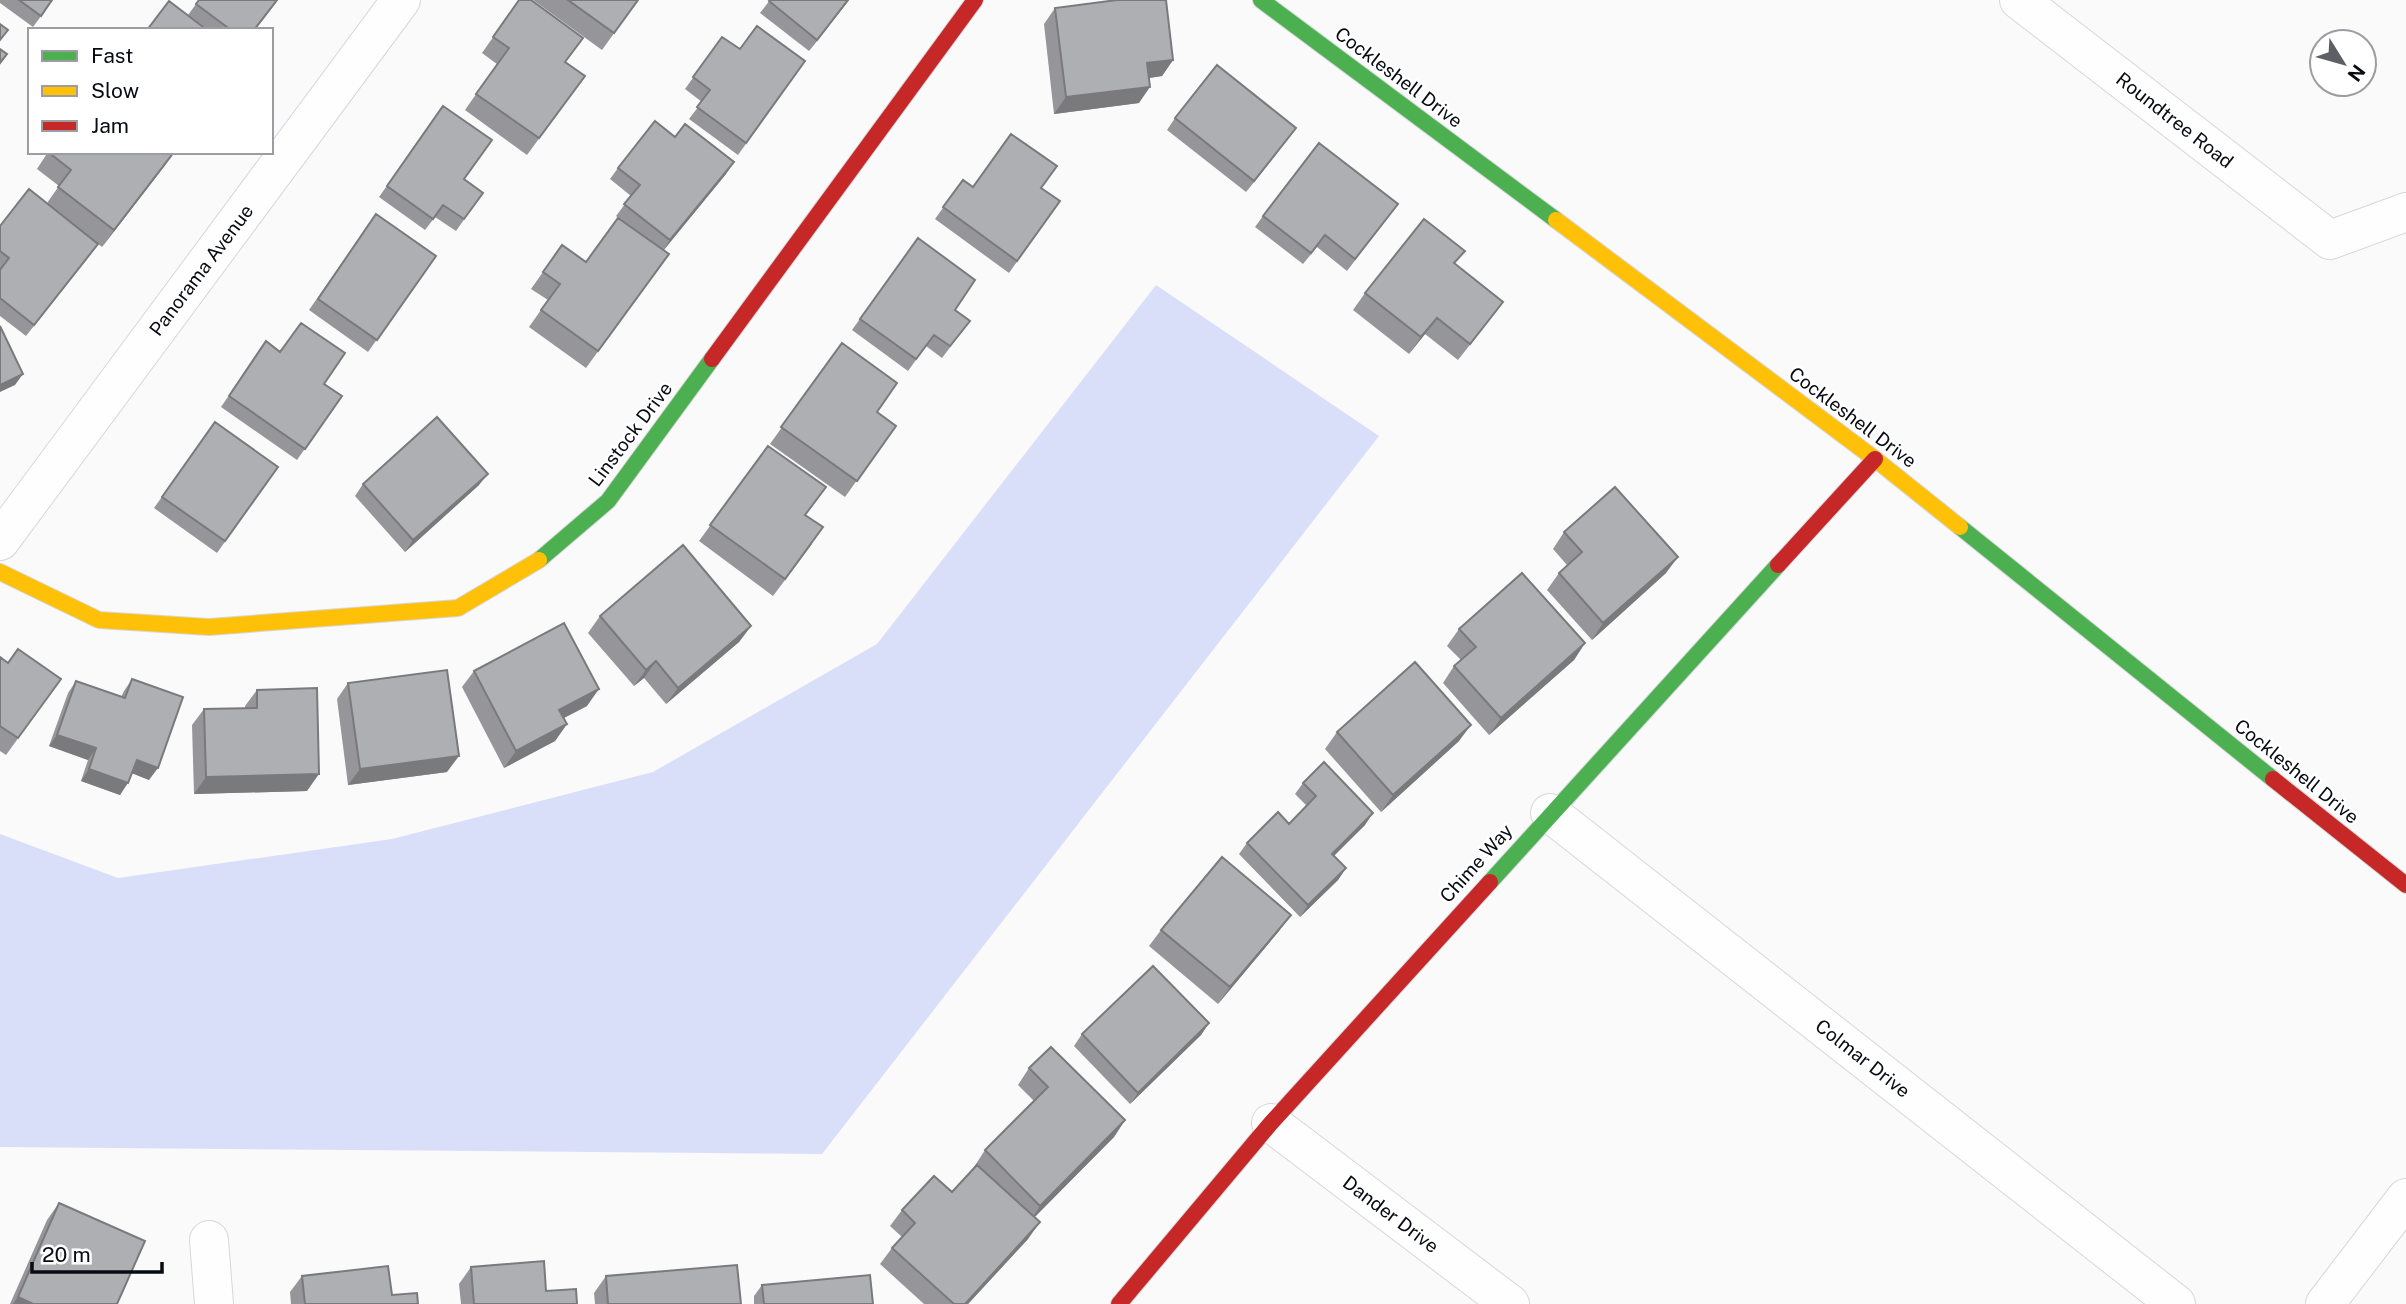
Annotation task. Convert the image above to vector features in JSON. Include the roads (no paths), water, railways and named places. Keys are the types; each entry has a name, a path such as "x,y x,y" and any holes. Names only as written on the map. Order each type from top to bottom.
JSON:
{"street":[{"name":"Panorama Avenue","path":"0,541 401,0"},
{"name":"Linstock Drive","path":"0,572 99,620 195,626 457,608 541,559 608,500 975,0"},
{"name":"Cockleshell Drive","path":"1261,0 1875,459 2406,885"},
{"name":"Roundtree Road","path":"2019,0 2330,240 2406,212"},
{"name":"Chime Way","path":"1119,1304 1270,1123 1875,459"},
{"name":"Colmar Drive","path":"1550,813 2176,1304"},
{"name":"Dander Drive","path":"1270,1123 1510,1304"},
{"path":"2325,1304 2406,1198"},
{"path":"209,1240 214,1304"}],"water":[{"path":"1156,285 1379,436 822,1154 0,1147 0,834 118,878 392,839 653,772 877,644"}]}
